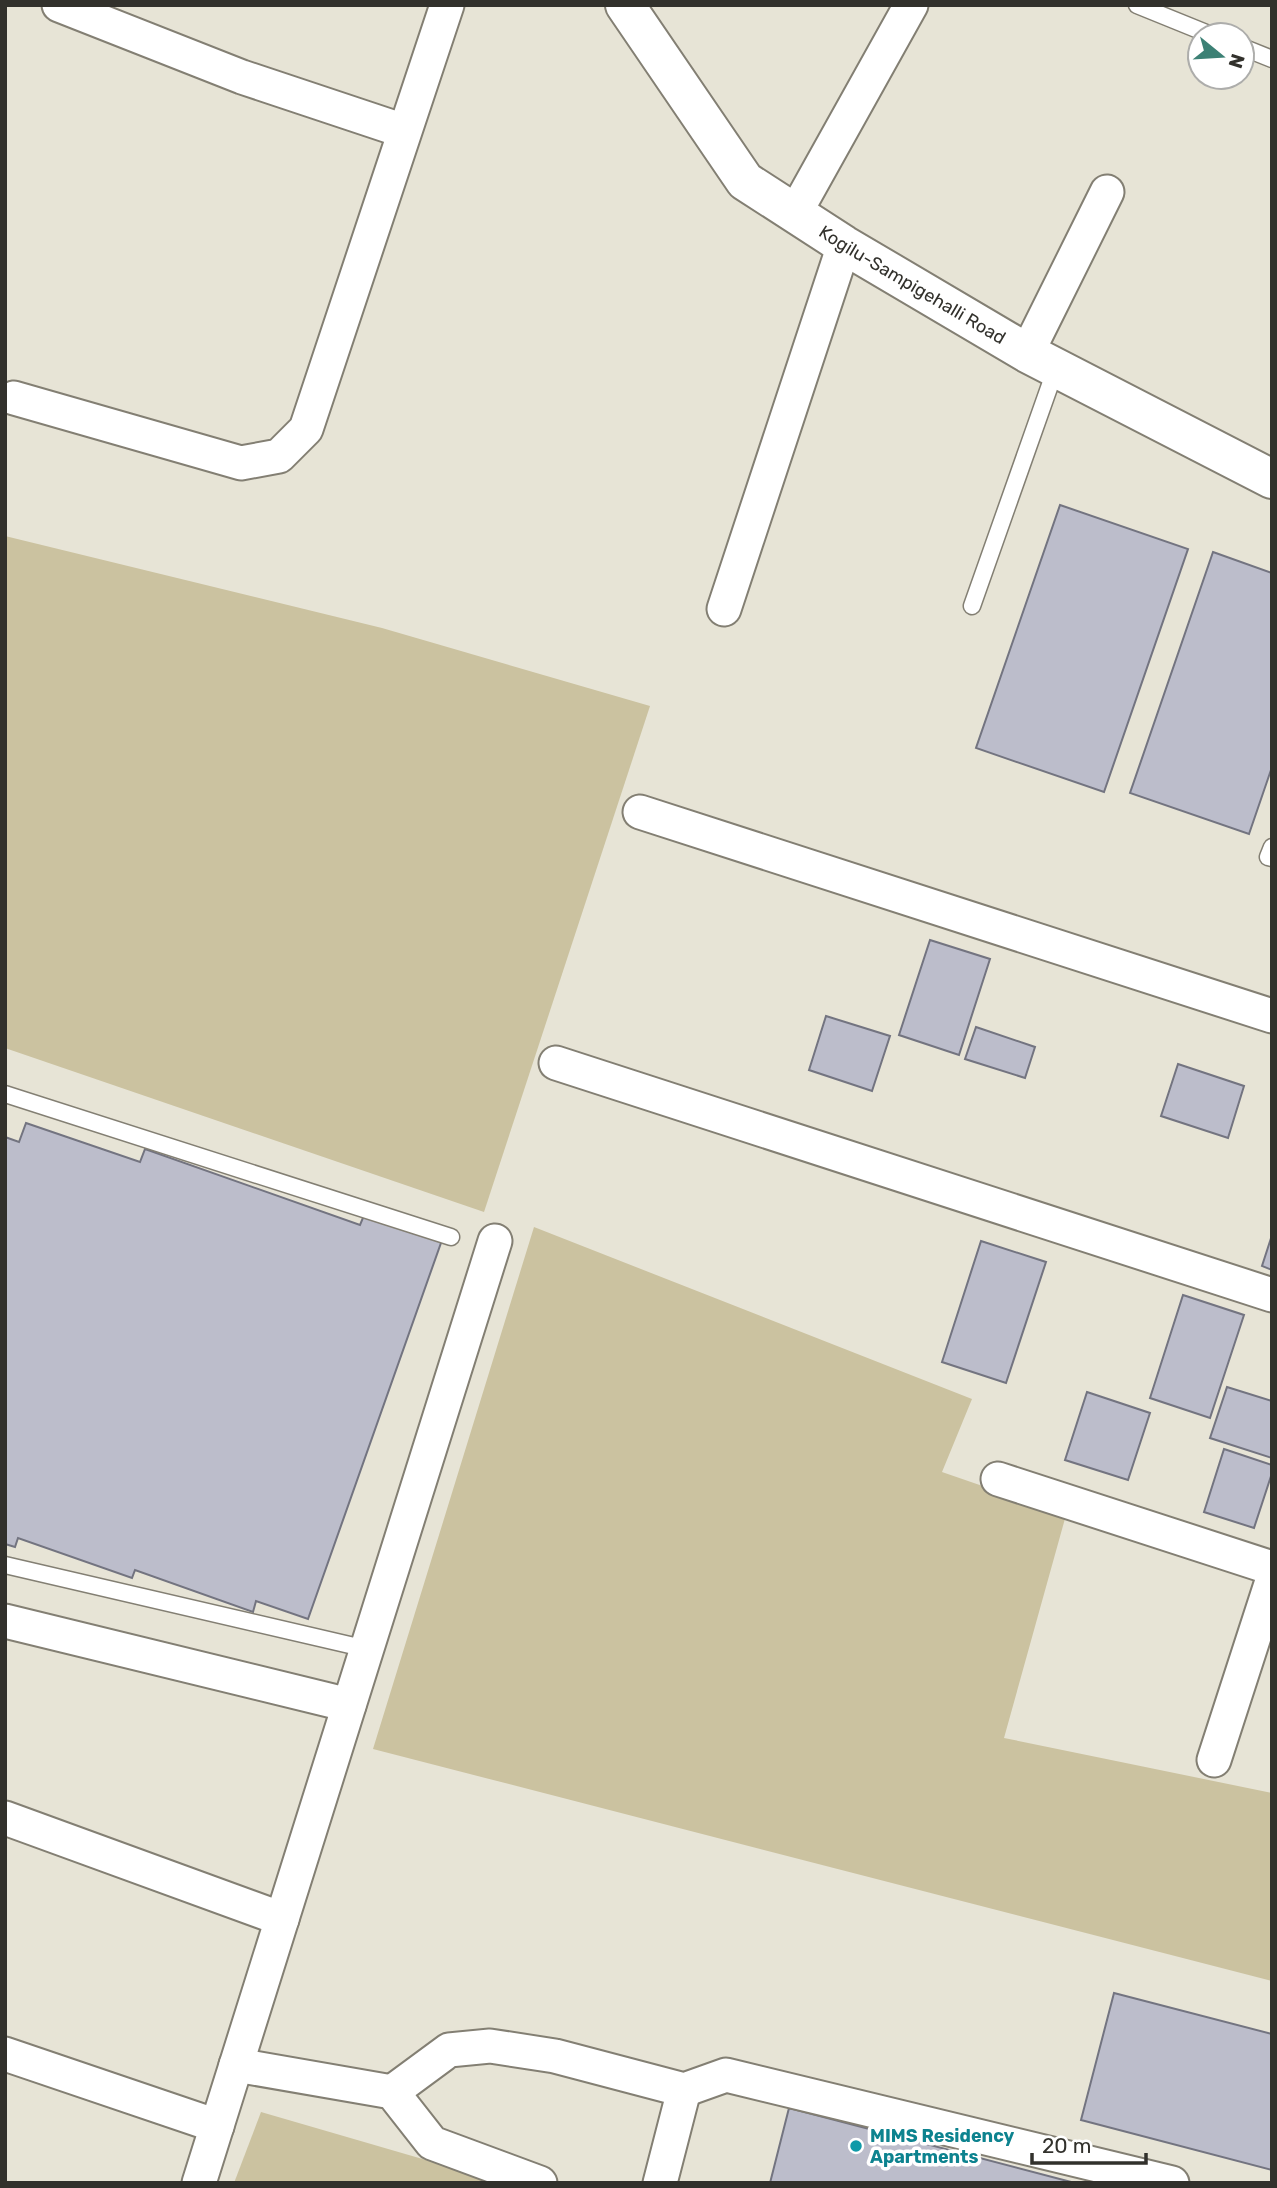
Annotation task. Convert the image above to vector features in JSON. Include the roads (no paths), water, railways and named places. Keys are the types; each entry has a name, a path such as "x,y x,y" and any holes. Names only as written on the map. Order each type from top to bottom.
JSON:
{"street":[{"path":"59,5 242,77 404,131"},
{"path":"14,398 241,463 279,456 306,429 447,5"},
{"name":"Kogilu-Sampigehalli Road","path":"625,5 745,181 844,246 1042,360 1272,480"},
{"path":"795,213 911,5"},
{"path":"1042,360 1107,192"},
{"path":"724,609 844,246"},
{"path":"640,811 1272,1016"},
{"path":"556,1063 1272,1295"},
{"path":"199,2183 495,1241"},
{"path":"998,1479 1272,1568"},
{"path":"1214,1760 1266,1619 1272,1581"},
{"path":"5,1621 349,1705"},
{"path":"5,1818 282,1919"},
{"path":"392,2092 449,2050 490,2046 555,2056 684,2090 726,2075 1172,2183"},
{"path":"5,2054 217,2126"},
{"path":"236,2065 392,2092 432,2143 540,2183"},
{"path":"660,2183 684,2090"}],"lane":[{"path":"1137,5 1186,25"},
{"path":"972,606 1042,360"},
{"path":"1272,847 1268,857 1272,858"},
{"path":"5,1094 451,1237"},
{"path":"5,1564 367,1649"}],"place":[{"name":"MIMS Residency Apartments","path":"856,2146"}]}
